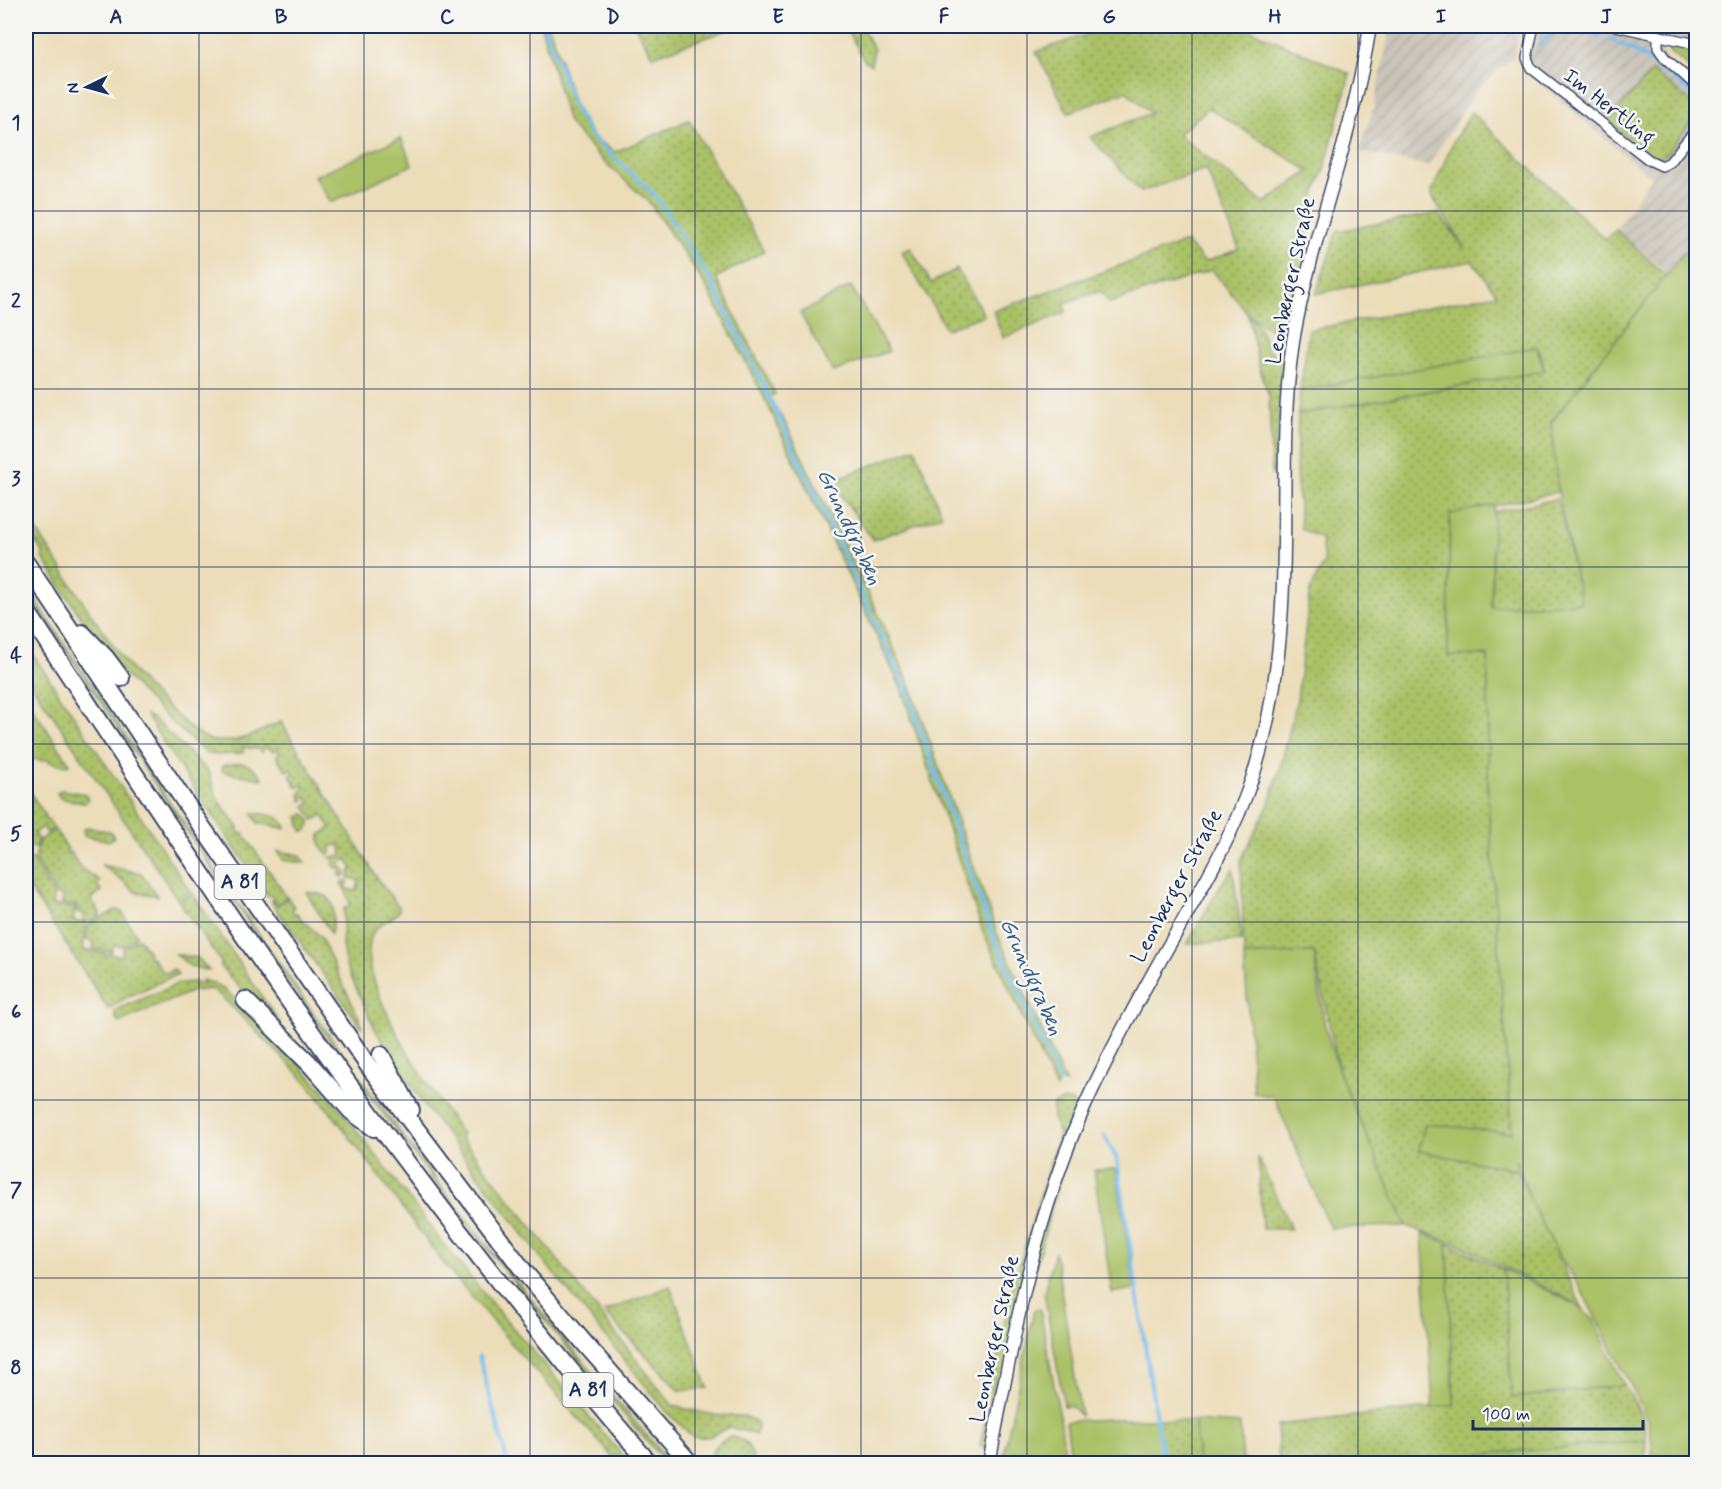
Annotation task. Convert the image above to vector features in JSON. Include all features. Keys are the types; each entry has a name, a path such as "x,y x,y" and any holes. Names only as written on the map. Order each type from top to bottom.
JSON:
{"highway":[{"name":"A 81","path":"26,563 258,909 370,1068 526,1274 586,1346 691,1464"},
{"path":"49,597 106,658 121,678"},
{"name":"A 81","path":"26,610 266,968 391,1142 507,1291 650,1464"},
{"path":"244,1000 309,1063 351,1111 391,1142"},
{"path":"381,1055 439,1160"}],"main road":[{"name":"Leonberger Straße","path":"989,1464 1025,1286 1046,1210 1063,1160 1086,1102 1104,1065 1223,849 1252,778 1264,736 1274,689 1280,641 1284,549 1285,428 1292,348 1311,264 1355,101 1370,26"}],"street":[{"name":"Im Hertling","path":"1534,26 1527,58 1530,68 1649,160 1662,166 1670,162 1696,129"},
{"path":"1616,26 1696,44"},
{"path":"1658,36 1658,48 1665,58 1696,86"}],"shaded area":[{"path":"1391,26 1520,26 1514,56 1475,92 1428,166 1358,152 1373,110"},
{"path":"1540,26 1696,26 1696,41 1659,37 1665,58 1696,90 1696,233 1668,274 1616,230 1651,177 1519,66 1537,42"}],"green space":[{"path":"541,26 549,26 575,106 593,137 615,152 689,120 764,251 716,278 775,394 769,396 788,428 910,685 997,933 1066,1084 1059,1080 1056,1089 983,932 901,688 764,397 706,286 649,202 602,160 568,123"},
{"path":"635,26 739,26 653,56"},
{"path":"845,26 861,26 874,49 871,65 864,60"},
{"path":"1110,26 1242,26 1350,74 1324,170 1316,191 1287,329 1276,333 1250,316 1259,327 1269,353 1272,351 1282,359 1276,469 1272,475 1269,396 1259,367 1248,314 1212,270 1109,303 1101,291 1064,303 1066,312 1003,338 993,311 1186,242 1205,262 1239,249 1206,169 1141,192 1090,137 1151,113 1126,91 1068,113 1036,52","holes":["1209,108 1309,171 1264,203 1178,134"]},
{"path":"1670,47 1696,53 1696,73 1669,52"},
{"path":"1652,71 1696,106 1696,115 1668,153 1657,158 1650,157 1609,121"},
{"path":"1471,112 1605,239 1616,230 1666,276 1551,422 1558,492 1450,516 1448,655 1488,655 1488,797 1512,1134 1426,1124 1419,1151 1517,1170 1584,1311 1576,1303 1462,1246 1406,1226 1340,1075 1314,952 1244,956 1241,860 1269,804 1283,757 1297,700 1310,590 1324,563 1321,538 1301,529 1296,472 1298,414 1544,371 1537,347 1300,391 1309,330 1497,294 1472,261 1316,294 1337,231 1438,213 1465,249 1433,198 1432,191 1453,142"},
{"path":"401,138 412,165 331,202 314,176"},
{"path":"1696,237 1696,1463 1650,1464 1652,1444 1648,1422 1637,1397 1578,1284 1560,1257 1531,1202 1516,1160 1517,1170 1419,1151 1425,1124 1512,1133 1488,797 1488,655 1448,656 1450,514 1494,505 1491,607 1581,603 1558,492 1551,423"},
{"path":"910,247 931,283 957,269 984,315 946,329 902,252"},
{"path":"851,286 889,351 833,372 800,313"},
{"path":"1537,347 1544,371 1298,414 1300,391"},
{"path":"915,448 942,515 873,540 831,481"},
{"path":"1557,499 1582,603 1491,608 1493,512"},
{"path":"26,514 95,620 129,667 153,694 195,732 212,741 233,741 281,722 379,881 399,907 399,911 377,928 372,935 369,955 374,981 400,1038 462,1134 460,1136 673,1406 714,1415 745,1416 758,1423 756,1435 729,1427 709,1437 693,1437 667,1412 542,1259 424,1105 376,1031 346,966 342,946 344,908 350,906 341,883 348,881 347,889 357,891 359,880 349,878 350,871 353,869 347,859 340,863 346,873 344,877 339,875 341,872 339,868 333,864 335,862 332,858 329,858 342,856 341,845 331,846 329,855 323,849 320,835 331,828 322,815 314,820 305,806 311,802 307,798 302,801 300,796 301,791 305,788 303,785 297,788 290,776 294,773 291,769 286,771 276,756 280,753 277,749 273,752 264,747 262,752 258,749 243,747 243,753 218,755 206,753 172,723 109,656 79,614 26,528"},
{"path":"26,586 289,978 400,1132 509,1272 671,1463 667,1463 649,1444 519,1288 353,1073 205,858 26,590"},
{"path":"26,644 190,891 178,900 26,676"},
{"path":"26,698 70,764 33,759 27,753"},
{"path":"146,715 154,719 209,773 217,798 239,828 237,830 240,834 243,833 287,897 277,904 261,887"},
{"path":"240,763 247,764 263,778 224,772 221,768"},
{"path":"26,786 45,815 43,817 48,819 54,828 47,833 43,827 34,833 38,839 35,848 28,846 26,856"},
{"path":"61,790 85,794 88,799 83,803 60,798 57,793"},
{"path":"252,813 277,817 286,829 258,823"},
{"path":"305,814 311,821 304,832 298,817"},
{"path":"87,827 111,832 114,837 109,841 86,836 83,830"},
{"path":"55,830 68,849 66,850 68,854 70,852 81,868 100,881 97,885 102,891 91,899 100,916 91,922 83,921 84,914 76,912 77,906 62,904 63,896 57,895 35,859 39,840"},
{"path":"278,851 300,855 305,863 283,860"},
{"path":"26,858 32,859 54,895 52,905 75,908 73,921 86,923 83,950 122,956 123,948 139,938 150,958 152,957 162,971 167,973 173,969 178,974 125,998 108,1009 26,883"},
{"path":"101,865 141,873 157,896 135,892"},
{"path":"1233,869 1242,941 1187,944 1221,885"},
{"path":"306,892 326,896 332,903 331,934"},
{"path":"192,893 279,1024 221,967 221,962 179,902"},
{"path":"288,898 294,907 292,909 295,914 297,913 320,936 362,1028 273,905 271,899 277,906"},
{"path":"115,910 121,911 137,936 122,946 114,945 112,952 93,949 94,942 86,940 88,926"},
{"path":"1314,952 1324,1022 1340,1075 1406,1226 1330,1228 1274,1097 1254,1093 1244,956"},
{"path":"176,954 198,958 209,971 190,966"},
{"path":"202,980 227,991 289,1053 343,1112 488,1299 629,1463 618,1463 515,1348 444,1264 343,1128 302,1077 223,998 212,989 193,991 119,1023 115,1017 115,1010 180,983 204,984"},
{"path":"1064,1100 1073,1102 1077,1111 988,1448 980,1446 1009,1299 1059,1134 1053,1118 1053,1105"},
{"path":"1258,1157 1291,1229 1262,1229"},
{"path":"1116,1169 1135,1289 1112,1293 1094,1170"},
{"path":"1422,1233 1447,1243 1454,1405 1433,1408"},
{"path":"1447,1243 1503,1269 1512,1398 1624,1385 1639,1412 1646,1441 1445,1457 1445,1463 1279,1464 1277,1425 1454,1405"},
{"path":"1055,1251 1081,1416 1071,1406 1064,1406 1044,1292"},
{"path":"1503,1269 1575,1304 1593,1319 1624,1385 1512,1398"},
{"path":"670,1286 708,1388 680,1391 604,1312"},
{"path":"1040,1309 1065,1455 1018,1463 1002,1463 1034,1310"},
{"path":"1155,1419 1163,1463 1072,1463 1066,1421"},
{"path":"1156,1419 1195,1421 1198,1463 1165,1463"},
{"path":"1195,1421 1240,1424 1243,1463 1198,1463"},
{"path":"731,1437 748,1445 753,1463 713,1463 712,1453 715,1446"},
{"path":"1646,1441 1645,1463 1445,1463 1444,1457"},
{"path":"1065,1455 1067,1463 1018,1463"}],"waterway":[{"name":"Grundgraben","path":"544,26 574,107 592,137 655,195 711,281 769,396 907,691 993,936 1059,1080"},
{"path":"1539,45 1554,33 1568,28 1600,36"},
{"path":"1611,40 1643,57 1692,93"},
{"name":"Grundgraben","path":"1104,1135 1117,1159 1164,1464"},
{"path":"479,1356 508,1464"}]}
